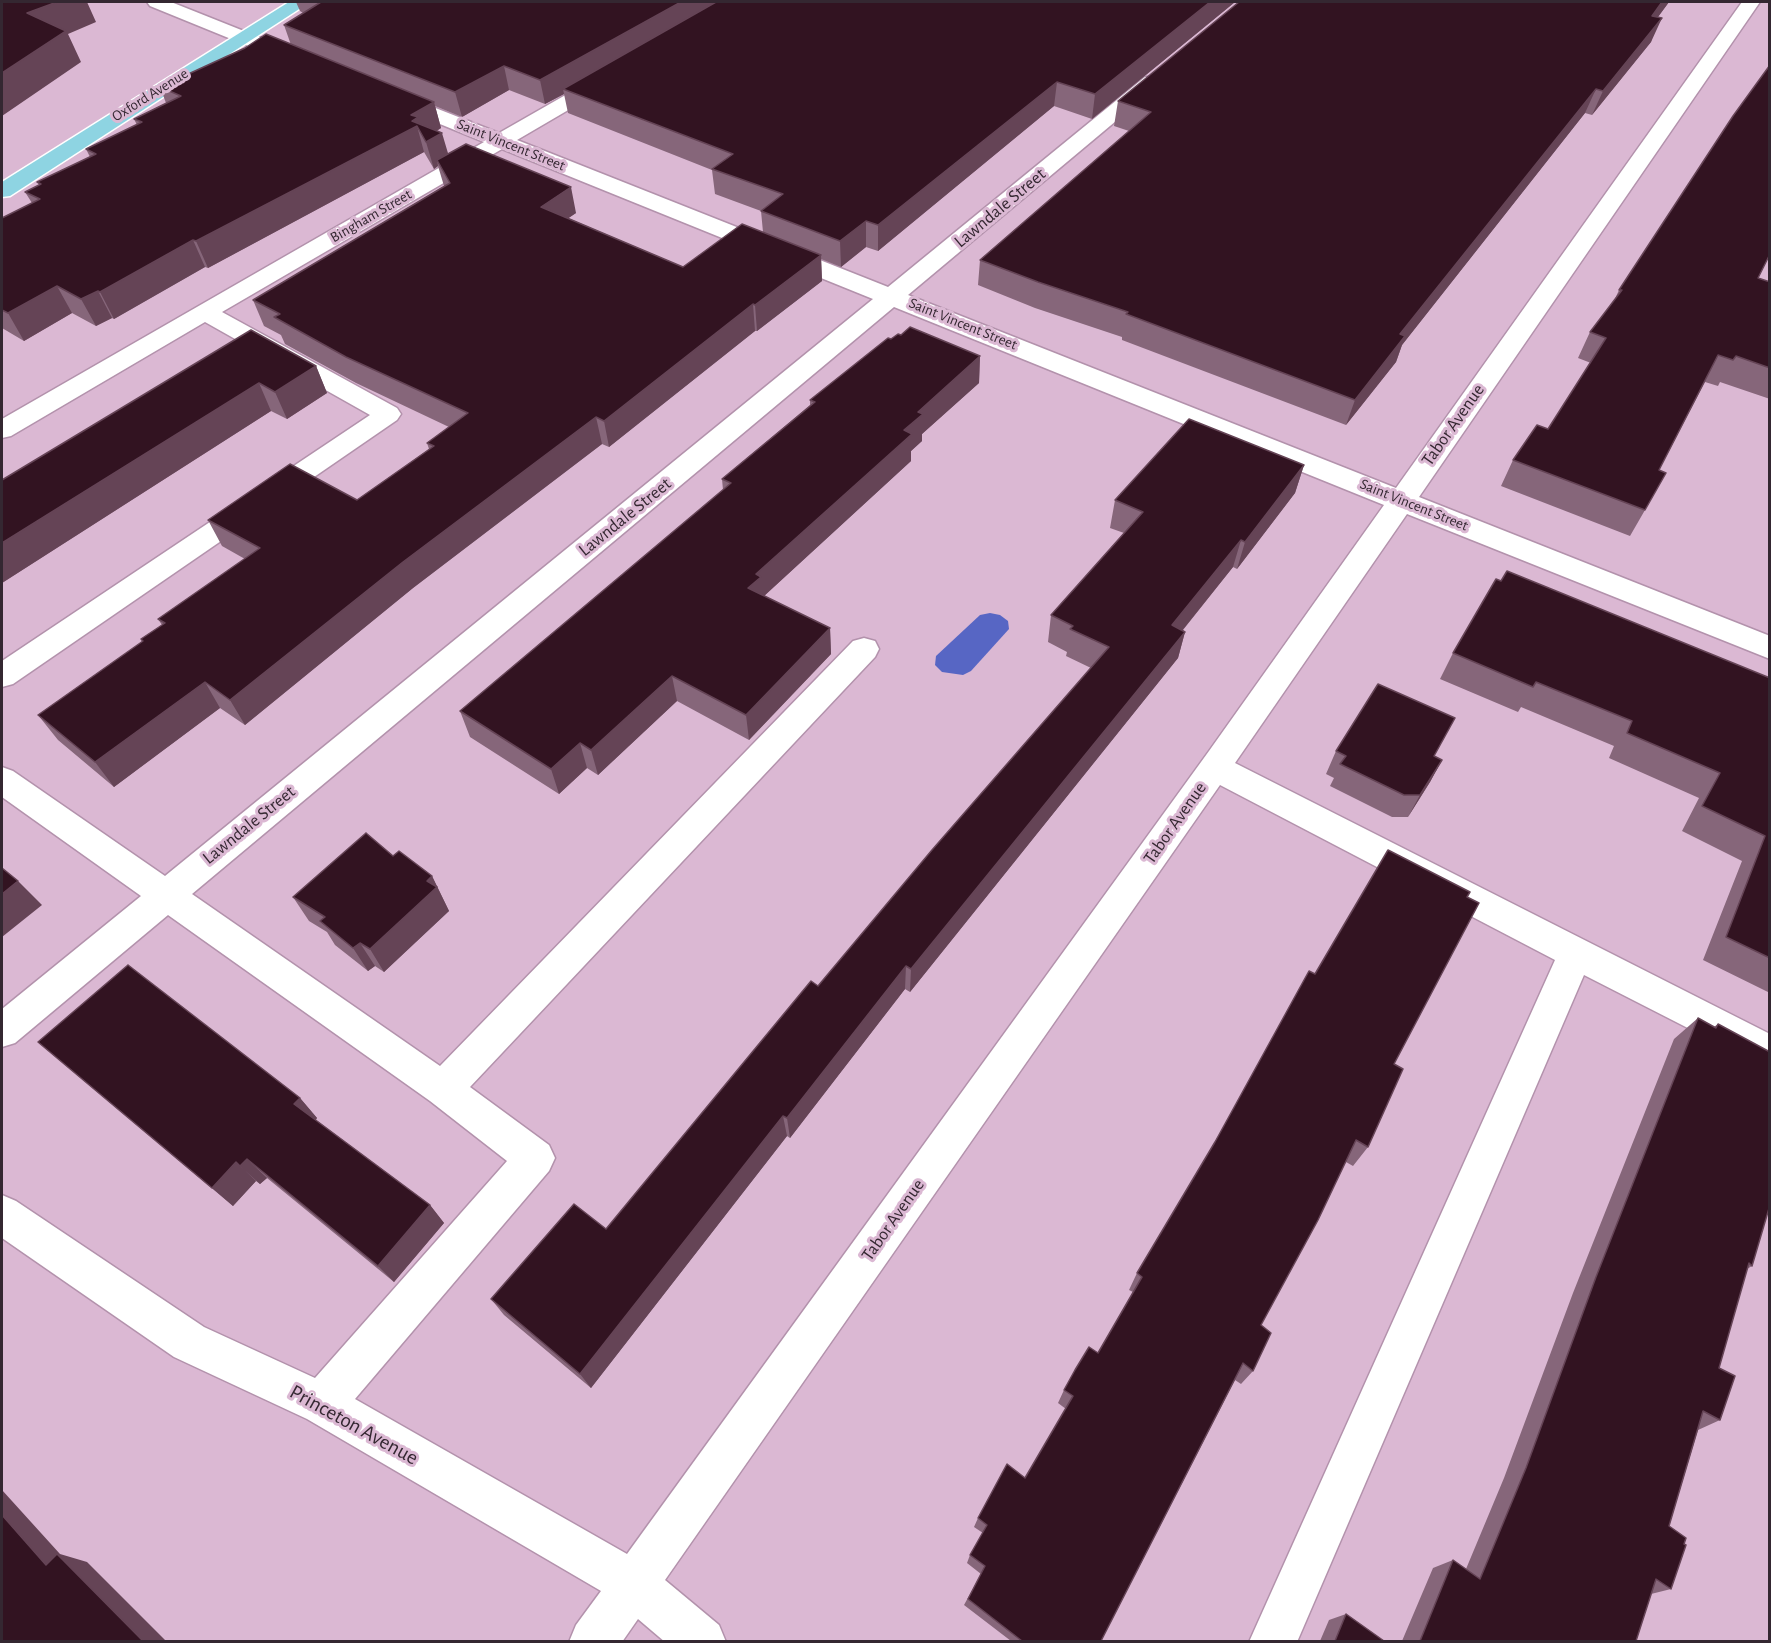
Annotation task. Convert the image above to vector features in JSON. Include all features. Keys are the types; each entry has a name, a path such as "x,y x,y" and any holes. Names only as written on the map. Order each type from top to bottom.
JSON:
{"main road":[{"name":"Oxford Avenue","path":"2,191 123,112 301,2"}],"street":[{"path":"156,2 323,69"},
{"name":"Tabor Avenue","path":"593,1641 1215,767 1400,499 1751,2"},
{"name":"Lawndale Street","path":"2,1031 1166,70"},
{"name":"Bingham Street","path":"2,430 620,72"},
{"name":"Saint Vincent Street","path":"376,91 1770,648"},
{"path":"2,676 388,414 206,313"},
{"path":"443,1089 864,649"},
{"path":"1215,767 1770,1053"},
{"path":"2,780 443,1089 535,1158 322,1404"},
{"path":"1273,1641 1576,954"},
{"name":"Princeton Avenue","path":"2,1215 189,1342 322,1404 634,1584 702,1641"}],"water":[{"path":"990,613 1000,615 1008,621 1009,629 971,671 963,675 942,672 935,665 936,656 980,615"}],"building":[{"path":"2,2 57,2 27,13 66,31 2,73"},
{"path":"321,2 681,2 540,80 504,66 455,92 284,25"},
{"path":"716,2 1210,2 1095,94 1057,82 878,225 866,221 840,241 761,211 783,194 712,169 733,154 563,89"},
{"path":"1239,2 1662,2 1652,16 1662,18 1603,91 1596,89 1400,334 1405,336 1355,400 1126,314 1128,312 980,260 1151,112 1118,101"},
{"path":"266,34 434,102 411,115 418,117 412,121 442,133 426,142 417,126 196,241 193,240 100,292 81,299 57,286 8,313 2,310 2,218 40,199 25,192 41,184 37,182 96,154 86,149 142,122 134,119 181,96 160,87 245,48"},
{"path":"1770,65 1770,254 1758,278 1770,282 1770,368 1736,356 1733,360 1718,355 1659,470 1666,473 1645,510 1513,460 1537,425 1548,429 1606,338 1590,332 1622,290 1619,290 1733,116"},
{"path":"466,144 571,187 541,207 683,267 742,224 821,255 755,305 753,304 604,421 596,417 403,562 230,700 205,682 95,762 38,715 165,623 158,619 260,548 208,520 290,464 357,500 434,446 427,443 468,413 346,357 274,317 280,314 253,300 450,183 437,160"},
{"path":"910,327 980,356 918,412 923,414 904,430 912,434 756,574 761,577 748,588 830,628 746,715 672,676 591,750 580,743 551,769 460,711 731,483 722,479 815,402 810,400 888,338 901,335"},
{"path":"251,330 316,366 275,392 259,383 2,543 2,480"},
{"path":"1189,419 1304,465 1245,542 1241,540 1172,625 1185,632 911,969 906,966 787,1118 783,1116 580,1374 491,1299 574,1204 606,1229 811,981 818,986 932,850 1109,647 1070,629 1073,626 1051,615 1143,512 1115,500"},
{"path":"1507,571 1770,678 1770,958 1726,937 1765,836 1702,806 1720,773 1627,733 1632,721 1536,682 1533,687 1453,653 1496,579 1501,581"},
{"path":"1378,684 1455,718 1434,756 1442,760 1420,795 1404,795 1340,764 1346,756 1336,751"},
{"path":"366,833 393,856 399,851 432,876 427,881 437,887 370,949 360,943 353,948 320,921 325,917 293,897"},
{"path":"1388,850 1470,892 1467,897 1479,903 1394,1064 1403,1069 1368,1147 1356,1140 1318,1220 1261,1325 1271,1333 1253,1371 1243,1363 1101,1641 1022,1641 968,1599 985,1566 970,1555 987,1525 978,1518 1007,1464 1025,1478 1073,1396 1064,1390 1075,1370 1089,1347 1098,1353 1142,1277 1137,1273 1215,1142 1309,971 1315,974"},
{"path":"2,868 18,881 2,894"},
{"path":"128,965 300,1098 294,1104 430,1205 378,1266 247,1159 240,1166 236,1162 212,1188 38,1042"},
{"path":"1698,1018 1716,1028 1718,1024 1770,1052 1770,1205 1752,1266 1749,1263 1719,1368 1735,1376 1720,1420 1703,1411 1669,1526 1686,1538 1684,1544 1686,1545 1671,1589 1656,1579 1636,1641 1420,1641 1453,1560 1480,1579 1526,1468 1596,1277"},
{"path":"2,1515 46,1565 57,1554 143,1641 2,1641"},
{"path":"1346,1614 1384,1641 1335,1641"}]}
